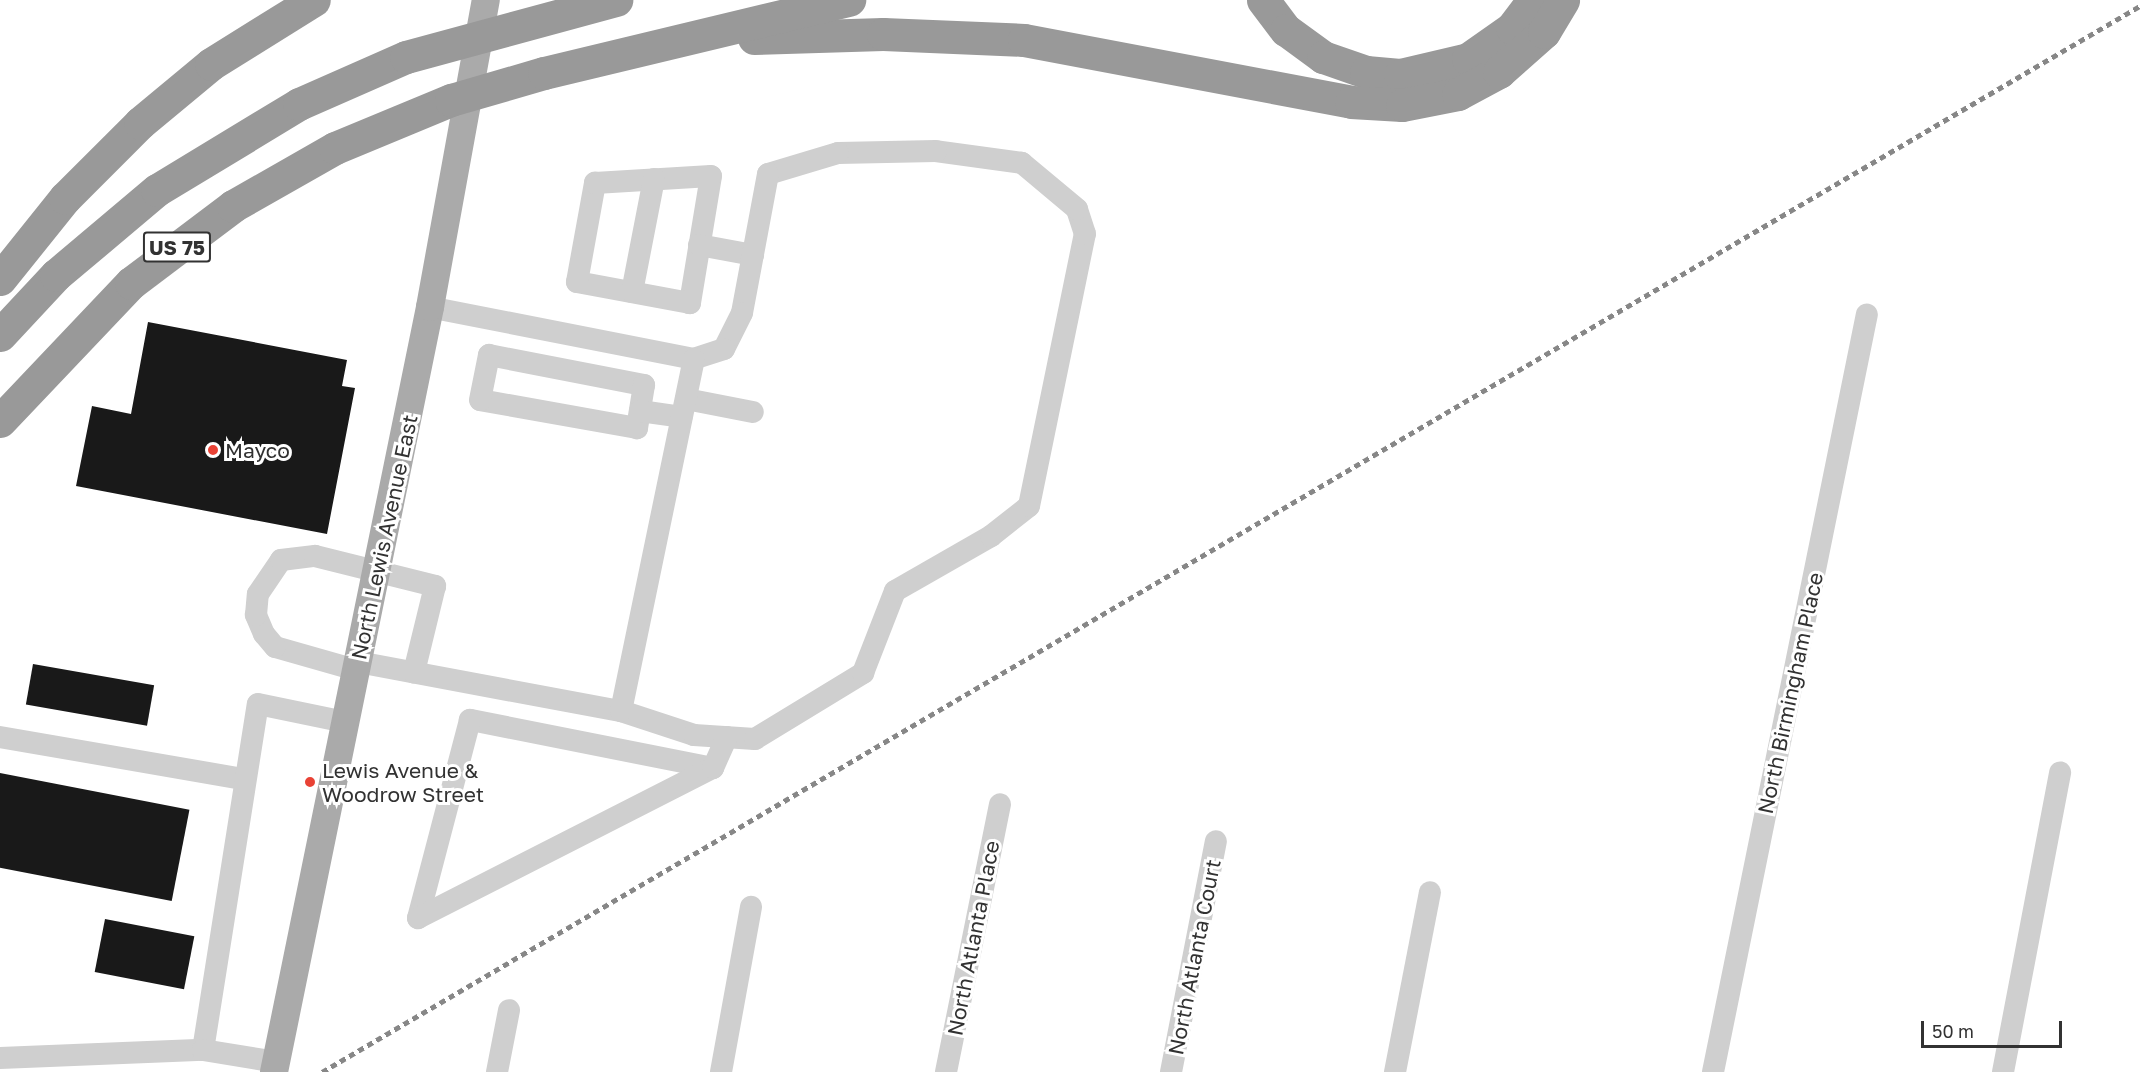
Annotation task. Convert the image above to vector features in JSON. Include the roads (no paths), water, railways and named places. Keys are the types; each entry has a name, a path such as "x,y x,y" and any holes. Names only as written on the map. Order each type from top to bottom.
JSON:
{"highway":[{"path":"0,279 65,198 140,123 212,64 314,0"},
{"name":"US 75","path":"0,335 56,274 157,190 299,104 406,57 615,0"},
{"name":"US 75","path":"0,421 87,324 181,244 284,175 392,122 544,73 849,0"},
{"path":"1263,0 1286,30 1323,57 1351,68 1400,75 1468,59 1512,28 1533,0"},
{"path":"683,41 883,34 1024,40 1351,102 1402,105 1458,94 1499,72 1544,32 1563,0"}],"main road":[{"name":"North Lewis Avenue East","path":"275,1067 430,307 486,0"}],"street":[{"path":"414,672 435,586 378,568 315,556 281,560 258,594 256,615 275,647 357,666 414,672 621,711 694,735 755,739 863,673 895,591 991,536 1029,506 1086,234 1077,209 1022,163 936,151 849,153 768,174 742,313 724,349 694,359 430,307"},
{"path":"711,176 699,245 690,303 577,282 595,183 711,176"},
{"path":"632,292 654,179"},
{"path":"699,245 753,255"},
{"name":"North Birmingham Place","path":"1713,1072 1867,314"},
{"path":"489,356 644,385 640,411 637,428 480,400 489,356"},
{"path":"621,711 694,359"},
{"path":"640,411 684,408 753,412"},
{"path":"203,1050 243,779 258,704 345,722"},
{"path":"712,768 470,720 418,918 712,768 727,737"},
{"path":"0,737 243,779"},
{"path":"2003,1072 2060,772"},
{"name":"North Atlanta Place","path":"946,1072 1000,804"},
{"name":"North Atlanta Court","path":"1171,1072 1216,842"},
{"path":"1395,1072 1430,892"},
{"path":"721,1072 750,907"},
{"path":"497,1072 509,1010"},
{"path":"0,1058 203,1050 275,1067"}],"railway":[{"path":"322,1072 2140,6"}],"place":[{"name":"Mayco","path":"213,450"},
{"name":"Lewis Avenue & Woodrow Street","path":"310,782"}]}
